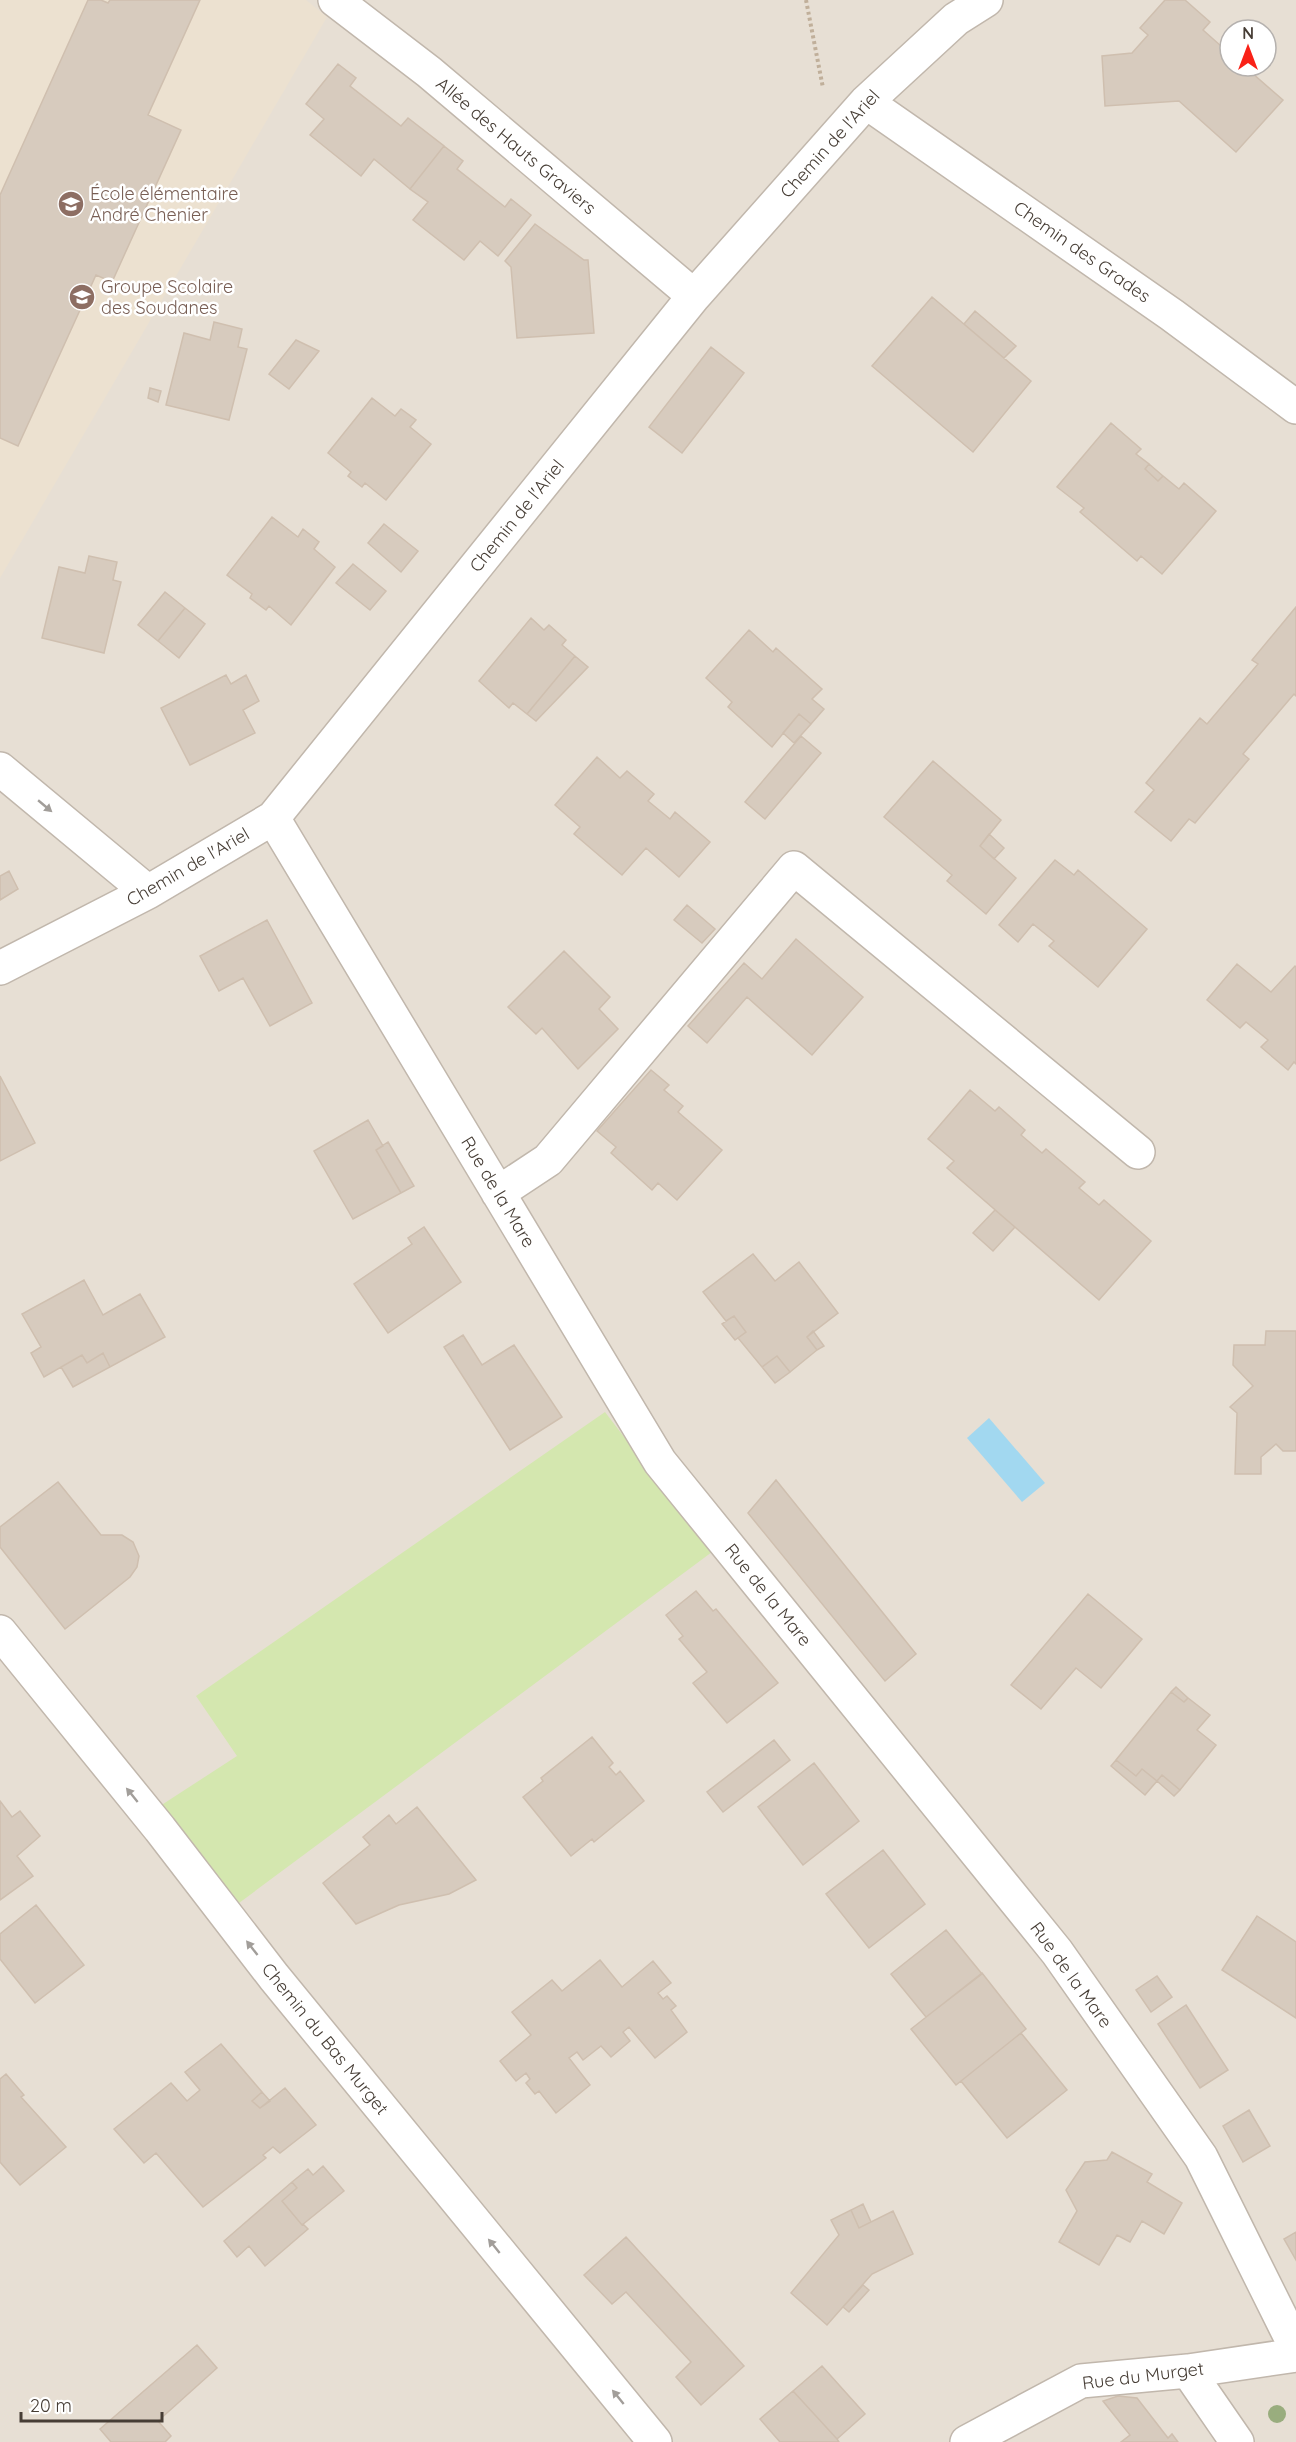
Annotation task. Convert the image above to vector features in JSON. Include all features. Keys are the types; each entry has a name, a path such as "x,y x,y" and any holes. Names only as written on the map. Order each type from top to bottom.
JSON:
{"street":[{"name":"Allée des Hauts Graviers","path":"335,0 429,72 694,296"},
{"name":"Chemin de l'Ariel","path":"0,968 148,892 273,818 694,296 866,102 956,19 986,0"},
{"name":"Chemin des Grades","path":"866,102 1172,315 1296,407"},
{"path":"0,769 148,892"},
{"name":"Rue de la Mare","path":"273,818 660,1462 1057,1952 1202,2157 1296,2348"},
{"path":"498,1193 548,1160 794,868 1138,1152"},
{"name":"Chemin du Bas Murget","path":"0,1632 160,1829 274,1977 655,2442"},
{"name":"Rue du Murget","path":"967,2442 1081,2381 1188,2371 1296,2355"},
{"path":"1188,2371 1237,2442"}],"path":[{"path":"806,0 833,139"}],"shaded area":[{"path":"0,0 1296,0 1296,2442 0,2442"},
{"name":"Groupe Scolaire des Soudanes","path":"0,0 306,0 327,17 0,578"}],"green space":[{"path":"605,1412 712,1552 239,1903 160,1806 237,1756 196,1696"}],"water":[{"path":"989,1418 1045,1483 1022,1502 967,1438"}],"building":[{"path":"88,0 101,0 108,3 110,0 200,0 148,115 181,130 112,282 96,275 18,446 0,438 0,195"},
{"path":"1165,0 1185,0 1210,22 1203,30 1218,43 1218,78 1258,78 1283,100 1236,152 1179,101 1105,106 1102,56 1132,53 1148,35 1140,28"},
{"path":"338,64 356,78 350,86 401,126 408,118 444,146 410,189 374,159 361,176 310,135 324,119 306,104"},
{"path":"444,146 463,161 457,169 505,207 511,199 531,215 498,256 480,241 464,260 413,220 428,202 410,189"},
{"path":"535,224 584,260 588,260 594,333 517,338 511,267 505,261"},
{"path":"932,297 1031,381 973,452 872,366"},
{"path":"975,311 1016,346 1004,358 964,324"},
{"path":"214,322 242,329 238,347 247,349 229,420 166,405 184,333 210,340"},
{"path":"296,340 319,351 289,389 269,374"},
{"path":"711,347 744,373 682,453 649,427"},
{"path":"150,388 161,391 158,402 148,398"},
{"path":"372,398 395,416 401,409 416,420 410,427 431,444 386,500 365,483 362,487 348,476 351,472 328,453"},
{"path":"1111,423 1141,449 1136,454 1149,464 1145,469 1158,481 1163,476 1179,489 1184,483 1216,511 1162,574 1141,556 1137,561 1080,512 1084,508 1057,487"},
{"path":"1149,464 1163,476 1158,481 1145,469"},
{"path":"272,517 298,537 303,529 319,542 314,549 335,567 291,625 269,606 266,610 250,598 252,594 227,575"},
{"path":"384,524 418,551 401,572 368,543"},
{"path":"89,556 117,562 113,580 121,582 104,653 42,638 59,567 85,573"},
{"path":"353,564 386,591 370,610 336,583"},
{"path":"165,592 185,608 158,641 138,625"},
{"path":"1296,607 1296,696 1294,694 1243,754 1249,759 1195,823 1189,819 1171,841 1135,812 1154,790 1146,783 1200,718 1207,724 1258,664 1252,660"},
{"path":"185,608 205,624 179,658 158,641"},
{"path":"531,618 544,630 549,625 566,640 562,645 575,656 527,714 513,703 509,708 479,681"},
{"path":"749,630 773,652 776,648 822,689 812,699 824,709 811,724 799,714 772,747 728,707 732,702 706,678"},
{"path":"575,656 588,667 536,721 527,714"},
{"path":"226,675 231,684 246,675 259,701 243,710 255,733 190,765 161,708"},
{"path":"799,714 811,724 794,743 783,733"},
{"path":"801,736 821,753 765,819 745,802"},
{"path":"597,757 620,778 627,771 654,794 648,801 670,819 675,812 710,842 679,877 646,848 622,875 574,834 580,827 555,805"},
{"path":"933,761 1001,820 980,846 1016,878 986,914 947,881 952,875 884,817"},
{"path":"989,834 1004,848 994,859 980,846"},
{"path":"1055,860 1074,875 1078,870 1147,929 1098,987 1049,946 1054,941 1033,924 1018,942 999,925"},
{"path":"9,871 18,889 0,900 0,876"},
{"path":"687,905 715,929 702,943 674,920"},
{"path":"267,920 312,1003 270,1026 243,978 219,991 200,956"},
{"path":"796,939 863,997 812,1055 747,997 707,1043 688,1026 744,963 762,979"},
{"path":"564,951 610,997 599,1009 618,1029 578,1069 542,1028 536,1034 508,1007"},
{"path":"1237,964 1271,992 1296,967 1296,1064 1294,1062 1288,1070 1261,1047 1268,1040 1246,1022 1240,1028 1207,1000"},
{"path":"651,1070 669,1085 664,1090 683,1106 678,1112 722,1150 677,1200 658,1183 652,1190 611,1153 616,1147 597,1131"},
{"path":"0,1076 35,1143 0,1161"},
{"path":"970,1090 995,1111 999,1107 1025,1130 1021,1135 1042,1153 1046,1149 1085,1182 1079,1188 1099,1205 1104,1200 1151,1241 1099,1300 947,1168 954,1161 928,1139"},
{"path":"368,1120 383,1146 376,1150 401,1193 353,1219 314,1151"},
{"path":"388,1142 414,1186 401,1193 376,1150"},
{"path":"995,1210 1015,1227 993,1251 973,1233"},
{"path":"424,1227 461,1282 388,1333 354,1284 412,1244 408,1238"},
{"path":"753,1254 775,1281 799,1262 838,1313 807,1337 817,1350 790,1372 777,1356 762,1367 738,1338 746,1332 734,1316 726,1321 703,1292"},
{"path":"84,1280 103,1315 140,1294 165,1337 110,1367 103,1353 87,1363 82,1355 44,1377 31,1353 41,1347 22,1314"},
{"path":"734,1316 746,1332 735,1340 722,1324"},
{"path":"813,1331 824,1346 817,1350 807,1337"},
{"path":"1266,1331 1296,1331 1296,1451 1283,1451 1276,1444 1261,1457 1261,1474 1235,1474 1237,1413 1230,1407 1253,1386 1233,1365 1234,1345 1265,1345"},
{"path":"463,1335 482,1365 514,1345 562,1417 510,1450 444,1347"},
{"path":"103,1353 110,1367 73,1387 61,1367 82,1355 87,1363"},
{"path":"777,1356 790,1372 775,1383 762,1367"},
{"path":"776,1480 916,1654 885,1681 748,1513"},
{"path":"58,1482 101,1535 122,1535 133,1542 139,1556 137,1567 130,1577 65,1629 0,1547 0,1527"},
{"path":"696,1591 713,1611 716,1609 778,1683 727,1723 693,1683 707,1672 679,1639 683,1636 666,1615"},
{"path":"1088,1594 1142,1639 1101,1688 1076,1668 1041,1709 1011,1685"},
{"path":"1176,1687 1188,1698 1184,1702 1171,1692"},
{"path":"1171,1692 1184,1702 1188,1698 1210,1715 1197,1730 1216,1745 1180,1790 1162,1775 1157,1781 1142,1769 1136,1776 1116,1760"},
{"path":"592,1737 613,1763 609,1767 616,1775 620,1771 644,1801 594,1842 592,1839 571,1856 523,1797 543,1781 541,1778"},
{"path":"774,1740 790,1760 723,1812 707,1792"},
{"path":"1116,1760 1136,1776 1142,1769 1157,1781 1145,1795 1111,1766"},
{"path":"814,1763 859,1821 803,1865 758,1807"},
{"path":"1162,1775 1180,1790 1174,1796 1157,1781"},
{"path":"0,1801 12,1817 20,1811 40,1836 17,1856 33,1876 0,1900"},
{"path":"417,1807 476,1880 449,1894 399,1905 356,1924 323,1883 370,1845 363,1837 389,1815 396,1824"},
{"path":"883,1850 925,1904 869,1948 826,1894"},
{"path":"36,1905 84,1965 35,2003 0,1959 0,1934"},
{"path":"1257,1916 1296,1942 1296,2018 1222,1970"},
{"path":"946,1930 982,1974 926,2017 891,1974"},
{"path":"600,1960 622,1987 653,1961 671,1983 658,1993 663,1999 667,1996 676,2006 671,2010 687,2032 655,2058 629,2027 623,2032 630,2041 611,2057 601,2046 583,2060 577,2052 569,2058 590,2085 556,2113 539,2091 535,2094 526,2083 530,2079 526,2073 516,2081 500,2061 531,2035 512,2012 552,1980 562,1991"},
{"path":"982,1973 1026,2029 956,2085 911,2029"},
{"path":"1157,1976 1172,1997 1151,2012 1136,1990"},
{"path":"1186,2005 1228,2070 1200,2088 1158,2024"},
{"path":"1021,2033 1067,2090 1007,2138 961,2081"},
{"path":"221,2044 262,2092 252,2101 260,2108 285,2088 316,2125 280,2153 273,2147 263,2155 266,2158 203,2207 156,2153 144,2163 114,2129 171,2083 187,2101 200,2090 185,2072"},
{"path":"6,2074 24,2095 21,2097 66,2147 20,2185 0,2162 0,2079"},
{"path":"262,2092 270,2101 260,2108 252,2101"},
{"path":"1249,2110 1270,2146 1243,2162 1223,2126"},
{"path":"1112,2152 1152,2174 1147,2182 1182,2203 1164,2234 1142,2221 1130,2242 1117,2235 1099,2265 1059,2242 1077,2211 1066,2190 1085,2162 1107,2160"},
{"path":"323,2166 344,2191 302,2225 282,2201 297,2188 292,2182 308,2169 313,2175"},
{"path":"292,2182 297,2188 282,2201 308,2229 265,2266 249,2246 237,2257 224,2241"},
{"path":"863,2204 871,2222 859,2228 851,2210"},
{"path":"851,2210 859,2228 893,2211 913,2254 872,2274 827,2325 791,2293 839,2235 831,2220"},
{"path":"1296,2232 1296,2260 1284,2239"},
{"path":"626,2237 744,2366 701,2405 676,2377 691,2362 626,2292 612,2304 584,2275"},
{"path":"863,2285 869,2290 849,2312 843,2307"},
{"path":"197,2345 217,2368 158,2421 171,2436 165,2442 111,2442 100,2429"},
{"path":"822,2366 865,2414 837,2439 793,2391"},
{"path":"793,2391 839,2442 780,2442 760,2419"},
{"path":"1118,2396 1137,2398 1168,2438 1172,2434 1178,2442 1121,2442 1130,2435 1103,2401"}],"place":[{"name":"École élémentaire André Chenier","path":"71,204"},
{"name":"Groupe Scolaire des Soudanes","path":"82,297"}]}
